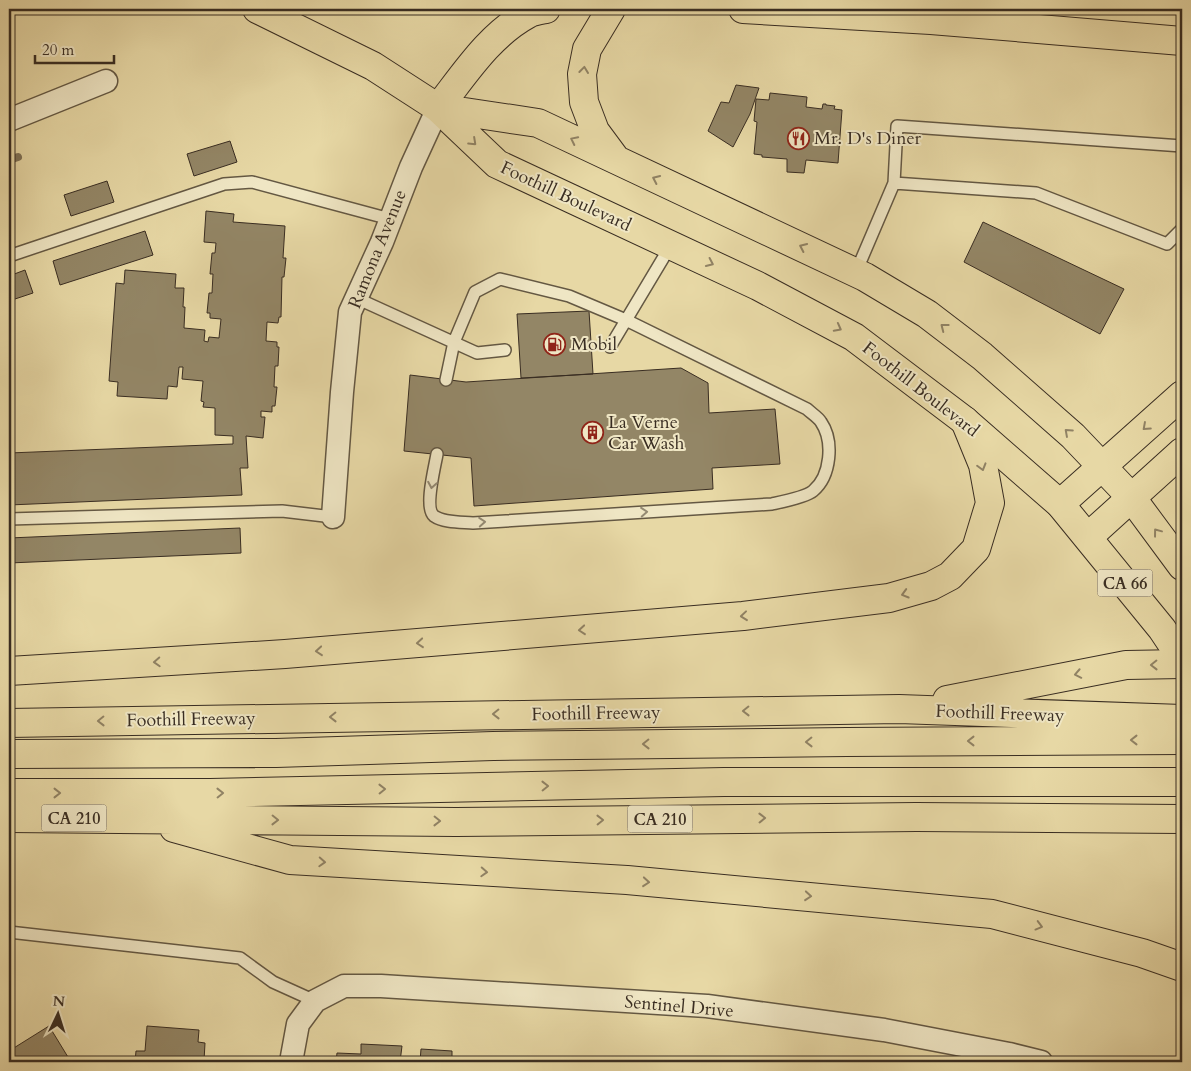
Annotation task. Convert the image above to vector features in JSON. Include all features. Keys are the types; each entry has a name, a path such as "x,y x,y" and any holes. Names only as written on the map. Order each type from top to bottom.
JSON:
{"main road":[{"path":"257,9 373,66 438,108 538,123 856,272 927,314 982,356 1073,436 1131,497"},
{"path":"438,108 486,47 505,30 529,14 546,9"},
{"path":"611,9 587,49 582,74 584,102 595,131 618,162"},
{"path":"743,9 931,14 1182,41"},
{"name":"Foothill Boulevard","path":"438,108 497,164 758,286 854,337 965,421 1060,504 1162,629 1182,659"},
{"path":"1060,504 1182,395"},
{"path":"9,671 303,653 743,616 889,598 932,586 950,576 976,549 990,503 983,465 965,421"},
{"path":"1088,537 1182,452"},
{"name":"CA 66","path":"1131,497 1182,566"},
{"path":"900,709 1126,665 1182,664"},
{"name":"Foothill Freeway","path":"9,723 900,709 1174,719"},
{"path":"9,754 276,753 503,746 1182,740"},
{"path":"9,793 210,793 734,782 1182,782"},
{"name":"CA 210","path":"9,818 456,822 916,817 1182,819"},
{"path":"139,818 290,860 627,880 992,914 1142,953 1182,967"}],"street":[{"path":"9,120 106,80"},
{"name":"Ramona Avenue","path":"333,517 350,312 438,108"},
{"name":"Sentinel Drive","path":"315,1002 344,986 381,986 707,1006 884,1030 1041,1062"},
{"path":"292,1062 298,1024 315,1002"}],"lane":[{"path":"856,272 894,183 897,126 1182,146"},
{"path":"9,256 224,184 252,182 390,219"},
{"path":"894,183 1036,193 1167,244 1182,229"},
{"path":"610,347 671,245"},
{"path":"437,454 429,500 430,510 434,516 449,521 473,523 772,504 812,493 823,478 828,462 829,440 821,421 806,409 626,320 569,296 500,279 475,292 454,342 446,380"},
{"path":"356,298 477,352 505,350"},
{"path":"9,519 282,511 333,517"},
{"path":"9,932 240,958 273,982 315,1002"}],"building":[{"path":"736,85 759,88 750,114 733,147 708,131 721,102 729,103"},
{"name":"Mr. D's Diner","path":"770,93 807,97 806,107 822,109 823,104 826,104 835,106 834,109 842,110 838,163 806,160 804,173 787,172 787,159 762,157 762,155 754,154 757,122 754,121 756,99 769,100"},
{"path":"230,141 237,162 194,176 187,154"},
{"path":"107,181 114,202 71,216 64,195"},
{"path":"206,211 234,214 233,222 285,226 283,258 286,258 284,277 282,277 281,317 279,317 278,323 267,322 266,341 277,342 277,347 279,347 278,366 275,366 274,387 277,387 275,406 272,406 272,412 261,411 261,417 265,417 263,438 246,436 248,468 240,468 242,495 9,505 9,453 233,444 233,436 215,435 215,408 203,407 204,402 201,401 203,381 182,379 183,367 179,367 177,387 168,386 167,399 117,396 118,382 109,381 116,283 124,284 125,270 176,274 175,288 184,288 184,328 205,330 204,341 208,342 209,337 219,338 221,319 210,318 210,313 207,313 209,293 212,293 213,274 210,274 212,253 215,253 216,243 204,242"},
{"path":"983,222 1124,289 1100,334 964,262"},
{"path":"145,231 153,255 60,285 53,261"},
{"path":"25,270 33,293 9,301 9,276"},
{"name":"Mobil","path":"589,311 593,374 521,378 517,314"},
{"name":"La Verne Car Wash","path":"681,368 708,383 709,413 775,409 780,464 712,468 713,489 474,506 471,458 404,451 410,375 466,382"},
{"path":"240,528 241,553 9,563 9,538"},
{"path":"49,1026 71,1062 9,1062 9,1051"},
{"path":"147,1026 199,1030 198,1042 205,1043 204,1061 212,1062 135,1062 136,1051 145,1051"},
{"path":"361,1044 402,1046 400,1062 336,1062 337,1053 361,1054"},
{"path":"421,1049 452,1051 452,1062 420,1062"},
{"path":"530,1057 563,1059 563,1062 530,1062"},
{"path":"585,1060 617,1062 585,1062"}],"waterway":[{"path":"9,160 18,157"}],"place":[{"name":"Mr. D's Diner","path":"798,138"},
{"name":"Mobil","path":"555,344"},
{"name":"La Verne Car Wash","path":"592,432"}]}
